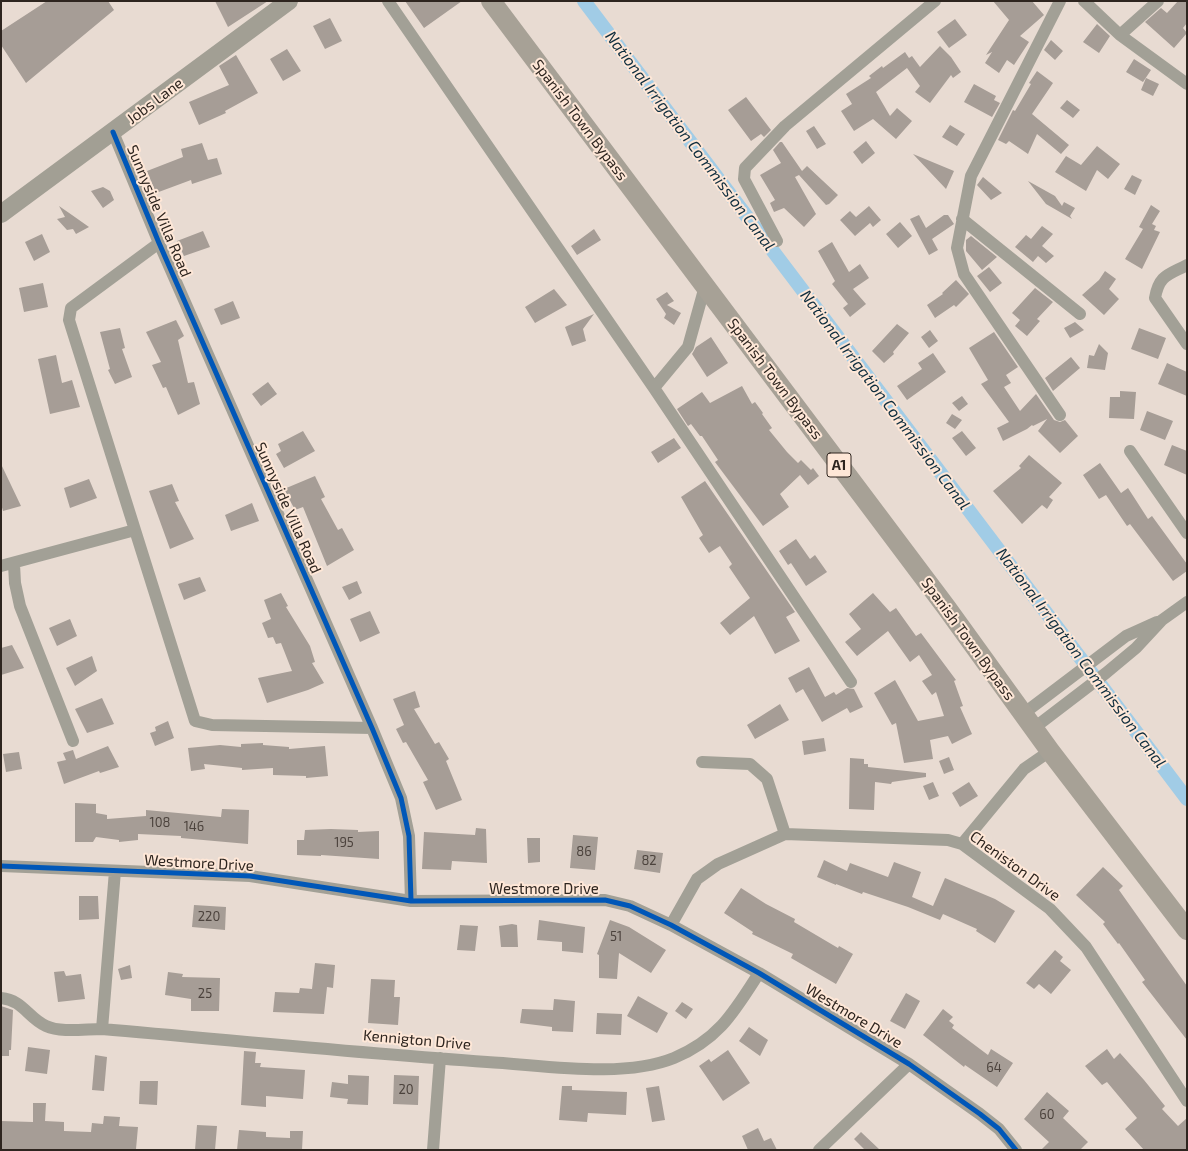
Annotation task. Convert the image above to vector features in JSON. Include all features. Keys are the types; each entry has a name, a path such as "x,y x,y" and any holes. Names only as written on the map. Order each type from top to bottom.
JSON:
{"main road":[{"name":"Spanish Town Bypass","path":"491,1 946,607 1050,751 1187,930"}],"street":[{"name":"Jobs Lane","path":"1,214 289,1"},
{"path":"388,1 654,388 852,682"},
{"path":"777,241 744,179 745,168 785,126 935,1"},
{"path":"1060,1 972,176 957,248 964,274 1060,416"},
{"path":"1084,1 1120,35 1187,84"},
{"path":"1120,35 1158,1"},
{"name":"Sunnyside Villa Road","path":"113,132 158,243 372,728 401,798 409,836 411,901"},
{"path":"962,219 1080,314"},
{"path":"158,243 71,308 69,320 195,721 212,725 372,728"},
{"path":"1187,265 1165,276 1158,284 1155,298 1187,344"},
{"path":"654,388 688,347 705,286"},
{"path":"1130,451 1187,533"},
{"path":"1,566 14,564 135,530"},
{"path":"14,564 15,583 20,606 73,741"},
{"path":"1028,721 1081,692 1136,648 1162,620 1187,602"},
{"path":"1028,721 1071,678 1092,661 1126,636 1162,620"},
{"path":"962,844 1024,769 1050,751"},
{"path":"702,762 750,764 767,780 785,834"},
{"name":"Cheniston Drive","path":"671,925 697,879 718,864 785,834 948,840 962,844 1050,910 1086,947 1187,1100"},
{"name":"Westmore Drive","path":"1,866 250,876 411,901 605,900 630,906 671,925 759,973 910,1064 999,1129 1016,1150"},
{"path":"102,1029 115,871"},
{"name":"Kennigton Drive","path":"1,998 20,1004 46,1026 61,1028 102,1029 576,1068 635,1068 674,1058 706,1042 730,1018 759,973"},
{"path":"433,1150 440,1058"},
{"path":"819,1150 910,1064"}],"building":[{"path":"47,1 108,1 114,10 26,83 1,45 1,31"},
{"path":"215,1 268,1 228,27"},
{"path":"405,1 462,1 424,28"},
{"path":"993,1 1032,1 1044,15 1020,36 1029,42 1014,65 1007,60 999,73 985,63 992,52 986,55 1009,20"},
{"path":"1178,1 1187,1 1187,23 1183,28 1187,33 1174,48 1145,22 1161,8 1167,13"},
{"path":"330,18 342,41 325,49 313,26"},
{"path":"955,19 967,35 949,48 937,32"},
{"path":"1097,24 1110,36 1099,53 1083,42"},
{"path":"1051,40 1063,51 1055,60 1044,50"},
{"path":"940,46 951,57 961,72 953,78 951,75 930,103 915,92 920,86 907,68 876,92 890,116 897,108 912,121 896,139 873,119 854,131 841,111 852,104 846,94 871,78 869,76 882,66 883,68 905,52 909,58 912,56 920,67"},
{"path":"287,49 301,71 283,81 270,59"},
{"path":"236,55 258,93 225,111 226,113 199,125 189,102 229,85 219,66"},
{"path":"1134,59 1151,70 1143,82 1126,72"},
{"path":"1037,71 1053,83 1032,114 1069,145 1061,154 1037,134 1028,154 1009,141 1006,144 998,140 1013,110 1015,111 1031,84 1029,83"},
{"path":"1146,78 1159,84 1153,96 1141,90"},
{"path":"974,84 996,96 994,100 1000,103 992,117 964,102"},
{"path":"746,97 771,130 764,137 761,134 751,141 728,110"},
{"path":"1067,100 1080,110 1073,118 1060,108"},
{"path":"950,125 965,134 957,146 942,137"},
{"path":"814,126 826,144 817,149 806,131"},
{"path":"866,141 875,153 862,164 853,152"},
{"path":"780,142 782,142 802,171 807,166 838,195 826,205 799,175 795,177 816,214 804,227 784,208 774,212 770,203 775,200 760,175 781,163 773,150"},
{"path":"202,143 208,160 217,158 222,174 192,184 191,180 156,193 147,171 183,157 181,149"},
{"path":"1097,146 1120,164 1108,179 1097,170 1086,191 1055,172 1066,156 1081,165"},
{"path":"913,154 954,171 946,189"},
{"path":"1132,175 1142,180 1135,195 1124,189"},
{"path":"983,177 1002,193 991,200 977,185"},
{"path":"1028,181 1055,196 1062,206 1064,202 1075,208 1070,216 1072,219 1046,204"},
{"path":"103,187 110,191 114,200 103,208 91,191"},
{"path":"1151,205 1160,211 1152,224 1156,226 1154,230 1160,232 1142,269 1125,259 1143,229 1139,227"},
{"path":"59,206 89,227 76,234 73,229 67,230 57,219 65,217"},
{"path":"869,206 881,220 873,227 870,223 855,236 840,220 850,211 856,217"},
{"path":"919,215 926,228 944,215 948,215 954,224 932,239 938,250 929,255 910,219"},
{"path":"900,222 912,236 898,248 886,234"},
{"path":"1042,226 1053,234 1042,246 1054,256 1046,263 1038,256 1033,262 1015,247 1026,235 1031,239"},
{"path":"594,229 601,240 577,255 571,246"},
{"path":"203,231 210,247 184,256 177,241"},
{"path":"42,234 50,252 34,261 25,242"},
{"path":"971,236 997,257 982,270 966,251 966,240"},
{"path":"832,242 849,272 860,264 869,278 853,289 866,304 850,317 843,308 848,304 832,284 835,281 818,251"},
{"path":"989,267 1002,283 990,292 977,276"},
{"path":"1105,271 1116,279 1109,289 1119,299 1104,315 1082,295 1099,280"},
{"path":"956,280 969,294 956,307 954,305 935,318 927,305 943,294 942,293"},
{"path":"43,283 48,307 24,312 19,288"},
{"path":"1035,288 1053,302 1037,319 1040,321 1027,336 1015,326 1020,320 1012,313"},
{"path":"554,289 567,305 535,323 525,307"},
{"path":"667,292 674,301 667,305 681,313 674,325 664,318 666,314 656,299"},
{"path":"233,301 240,318 221,325 214,309"},
{"path":"594,314 583,329 586,341 572,346 565,327"},
{"path":"176,320 184,336 178,340 188,383 194,382 200,404 178,415 166,387 163,388 152,365 161,362 146,332"},
{"path":"1075,322 1084,330 1070,338 1064,328"},
{"path":"897,324 909,333 893,352 894,354 884,363 872,351"},
{"path":"120,328 125,348 122,349 132,377 115,384 108,370 110,369 100,332"},
{"path":"1139,328 1166,338 1158,359 1131,349"},
{"path":"930,330 938,341 929,348 921,337"},
{"path":"994,332 1018,367 1006,375 1011,383 1004,387 1020,411 1036,394 1054,420 1060,422 1065,420 1078,436 1060,453 1038,431 1047,419 1033,426 1032,425 1003,441 997,428 1009,422 981,384 988,380 969,348"},
{"path":"711,337 728,363 707,377 692,354 696,347"},
{"path":"1099,344 1108,353 1105,370 1087,368 1089,355 1094,356"},
{"path":"933,353 946,372 907,400 897,386 922,369 918,363"},
{"path":"56,355 62,383 72,380 80,407 50,414 38,359"},
{"path":"1071,357 1080,368 1053,391 1045,378"},
{"path":"1167,363 1187,372 1187,396 1158,384"},
{"path":"268,382 277,394 261,406 252,394"},
{"path":"742,386 752,404 755,402 763,413 762,414 772,428 769,430 787,452 798,463 801,460 811,470 813,468 819,476 808,485 800,475 780,494 789,507 763,526 715,462 718,460 702,436 700,436 691,424 688,426 677,409 702,392 710,403"},
{"path":"1120,391 1136,392 1134,419 1109,418 1110,397 1120,397"},
{"path":"962,396 968,404 959,411 952,403"},
{"path":"1147,411 1173,421 1165,440 1140,430"},
{"path":"952,414 962,420 955,429 946,423"},
{"path":"303,431 315,451 284,468 276,454 281,451 278,444"},
{"path":"962,431 976,448 966,456 952,438"},
{"path":"674,438 681,448 658,463 651,452"},
{"path":"1172,445 1187,451 1187,475 1164,465"},
{"path":"1029,455 1062,483 1049,497 1053,500 1047,509 1042,505 1022,524 993,491 1021,468 1019,466"},
{"path":"1100,463 1121,493 1128,488 1148,519 1152,516 1187,564 1187,571 1173,581 1130,524 1127,526 1106,495 1099,499 1083,475"},
{"path":"1,464 21,506 3,511 1,504"},
{"path":"315,476 325,497 321,499 338,530 342,528 354,550 327,566 303,507 295,510 284,489"},
{"path":"89,479 97,498 70,508 64,488"},
{"path":"705,481 795,612 786,617 800,641 775,654 754,616 730,635 720,623 750,598 729,567 732,564 720,546 709,553 699,538 703,535 681,497"},
{"path":"172,484 179,501 175,502 194,539 170,549 149,491"},
{"path":"252,503 259,521 231,531 225,515"},
{"path":"796,539 810,559 815,555 827,572 806,586 791,563 788,565 779,551"},
{"path":"200,577 206,591 184,600 178,584"},
{"path":"357,581 362,593 349,600 342,587"},
{"path":"281,593 288,606 286,607 310,646 315,662 312,663 324,683 308,690 267,703 258,678 292,671 281,643 276,644 273,637 268,638 262,623 271,619 264,600"},
{"path":"873,593 890,612 896,608 916,636 921,633 956,680 954,681 963,706 960,707 972,734 952,744 948,736 930,740 933,759 904,763 896,723 892,725 874,693 895,680 918,721 944,716 936,692 932,695 922,681 932,675 919,655 910,662 888,631 857,656 845,642 861,629 849,614"},
{"path":"370,611 380,633 360,642 350,619"},
{"path":"70,619 77,636 57,646 49,628"},
{"path":"12,645 24,668 1,675 1,648"},
{"path":"92,656 97,671 75,686 66,668"},
{"path":"809,667 825,697 834,692 836,695 847,688 854,689 863,707 850,713 847,708 822,722 803,689 796,693 788,678"},
{"path":"415,691 420,707 414,709 435,744 439,742 449,759 446,761 462,800 436,810 423,782 428,780 406,742 403,743 396,729 404,725 393,699"},
{"path":"102,698 114,724 87,733 75,709"},
{"path":"780,704 789,720 755,739 747,725"},
{"path":"168,721 174,738 155,746 150,733 156,731 155,727"},
{"path":"824,738 826,751 804,755 802,741"},
{"path":"263,743 263,745 289,747 289,749 325,746 328,776 306,778 306,776 273,775 273,768 242,770 242,768 204,764 205,769 191,771 188,748 220,745 241,747 241,744"},
{"path":"108,746 119,767 100,773 99,771 64,784 57,762 66,760 63,753 73,750 76,759"},
{"path":"19,752 22,769 6,772 3,754"},
{"path":"949,757 954,770 944,774 939,761"},
{"path":"850,758 864,759 864,764 868,764 868,767 926,773 926,777 892,782 891,784 875,782 874,810 849,809"},
{"path":"933,782 939,796 929,800 923,786"},
{"path":"969,782 978,796 960,807 952,793"},
{"path":"75,803 96,804 96,813 107,815 107,819 146,816 146,810 221,817 222,809 249,810 248,844 181,838 181,836 138,834 138,840 119,842 119,840 96,837 93,842 75,842"},
{"path":"476,828 486,829 487,863 452,861 451,870 422,869 424,832 475,835"},
{"path":"305,830 358,830 358,832 379,831 379,859 297,855 297,840 304,840"},
{"path":"573,835 598,837 595,870 570,868"},
{"path":"527,838 540,838 540,862 528,863"},
{"path":"637,850 663,853 660,873 634,869"},
{"path":"824,860 847,871 850,863 888,877 894,862 921,872 912,897 933,906 945,878 995,899 1015,911 995,943 976,931 977,929 943,914 940,920 908,907 863,892 862,894 817,877"},
{"path":"1103,867 1123,886 1119,890 1187,986 1187,1040 1142,982 1145,980 1119,943 1118,944 1103,924 1105,922 1076,895"},
{"path":"741,888 766,904 795,919 794,922 838,948 839,946 853,954 836,984 791,958 793,954 752,934 753,932 724,913"},
{"path":"79,896 98,896 99,919 79,920"},
{"path":"194,905 226,907 225,930 192,927"},
{"path":"539,920 585,927 583,953 562,951 562,942 537,940"},
{"path":"610,920 629,927 666,950 651,973 619,953 617,979 599,978 599,955 597,954"},
{"path":"512,924 517,925 518,947 501,947 499,926"},
{"path":"460,925 478,926 475,951 457,950"},
{"path":"1055,950 1063,957 1060,961 1071,970 1051,994 1039,984 1034,989 1026,983"},
{"path":"315,963 335,965 333,988 327,987 324,1014 273,1012 275,992 299,993 300,988 312,989"},
{"path":"130,965 132,978 121,980 118,969"},
{"path":"64,971 66,976 81,974 85,999 58,1002 54,972"},
{"path":"168,972 183,974 182,977 220,978 219,1011 191,1011 191,999 165,995"},
{"path":"371,979 395,980 394,997 400,997 398,1025 368,1023"},
{"path":"906,993 920,1001 905,1029 890,1021"},
{"path":"638,996 668,1013 657,1033 627,1016"},
{"path":"554,999 575,1001 573,1032 552,1031 552,1027 520,1023 522,1009 553,1010"},
{"path":"682,1002 693,1009 686,1019 675,1011"},
{"path":"1,1006 13,1010 11,1050 9,1050 9,1056 1,1056"},
{"path":"943,1009 953,1017 949,1021 954,1025 952,1028 988,1055 991,1049 1013,1063 997,1087 965,1065 964,1067 923,1035"},
{"path":"597,1013 622,1014 621,1035 596,1034"},
{"path":"749,1027 768,1040 760,1056 739,1041"},
{"path":"28,1047 50,1050 47,1074 25,1071"},
{"path":"1107,1049 1114,1059 1120,1053 1165,1106 1162,1109 1178,1126 1187,1118 1187,1150 1144,1150 1125,1129 1137,1118 1107,1082 1102,1085 1085,1066"},
{"path":"728,1050 750,1083 723,1101 699,1066 709,1059 711,1062"},
{"path":"244,1051 256,1052 255,1063 261,1063 260,1067 305,1070 303,1099 266,1096 266,1107 241,1105"},
{"path":"95,1055 107,1057 104,1091 92,1090"},
{"path":"348,1075 369,1076 368,1105 347,1104 348,1099 330,1097 332,1082 348,1084"},
{"path":"394,1075 419,1076 418,1105 393,1104"},
{"path":"140,1081 158,1081 157,1105 139,1104"},
{"path":"562,1086 572,1086 572,1090 627,1092 626,1115 588,1113 587,1122 559,1120"},
{"path":"659,1086 665,1120 652,1122 646,1088"},
{"path":"1047,1092 1069,1111 1063,1118 1088,1142 1080,1150 1041,1150 1049,1142 1024,1119"},
{"path":"33,1103 46,1103 45,1121 64,1122 64,1131 91,1132 92,1123 103,1124 104,1116 120,1117 119,1126 138,1127 136,1149 1,1150 1,1121 33,1122"},
{"path":"197,1125 217,1126 215,1150 195,1150"},
{"path":"758,1128 764,1141 771,1138 777,1150 748,1150 742,1136"},
{"path":"239,1130 266,1132 266,1137 290,1138 290,1131 303,1131 302,1150 237,1150"},
{"path":"861,1132 880,1150 865,1150 854,1139"}],"waterway":[{"name":"National Irrigation Commission Canal","path":"584,1 1187,799"}],"cycle path":[{"path":"113,132 159,243 372,728 401,798 409,836 411,901"},
{"path":"1,866 250,876 411,901 605,900 630,906 671,925 759,973 909,1064 999,1129 1016,1150"}]}
